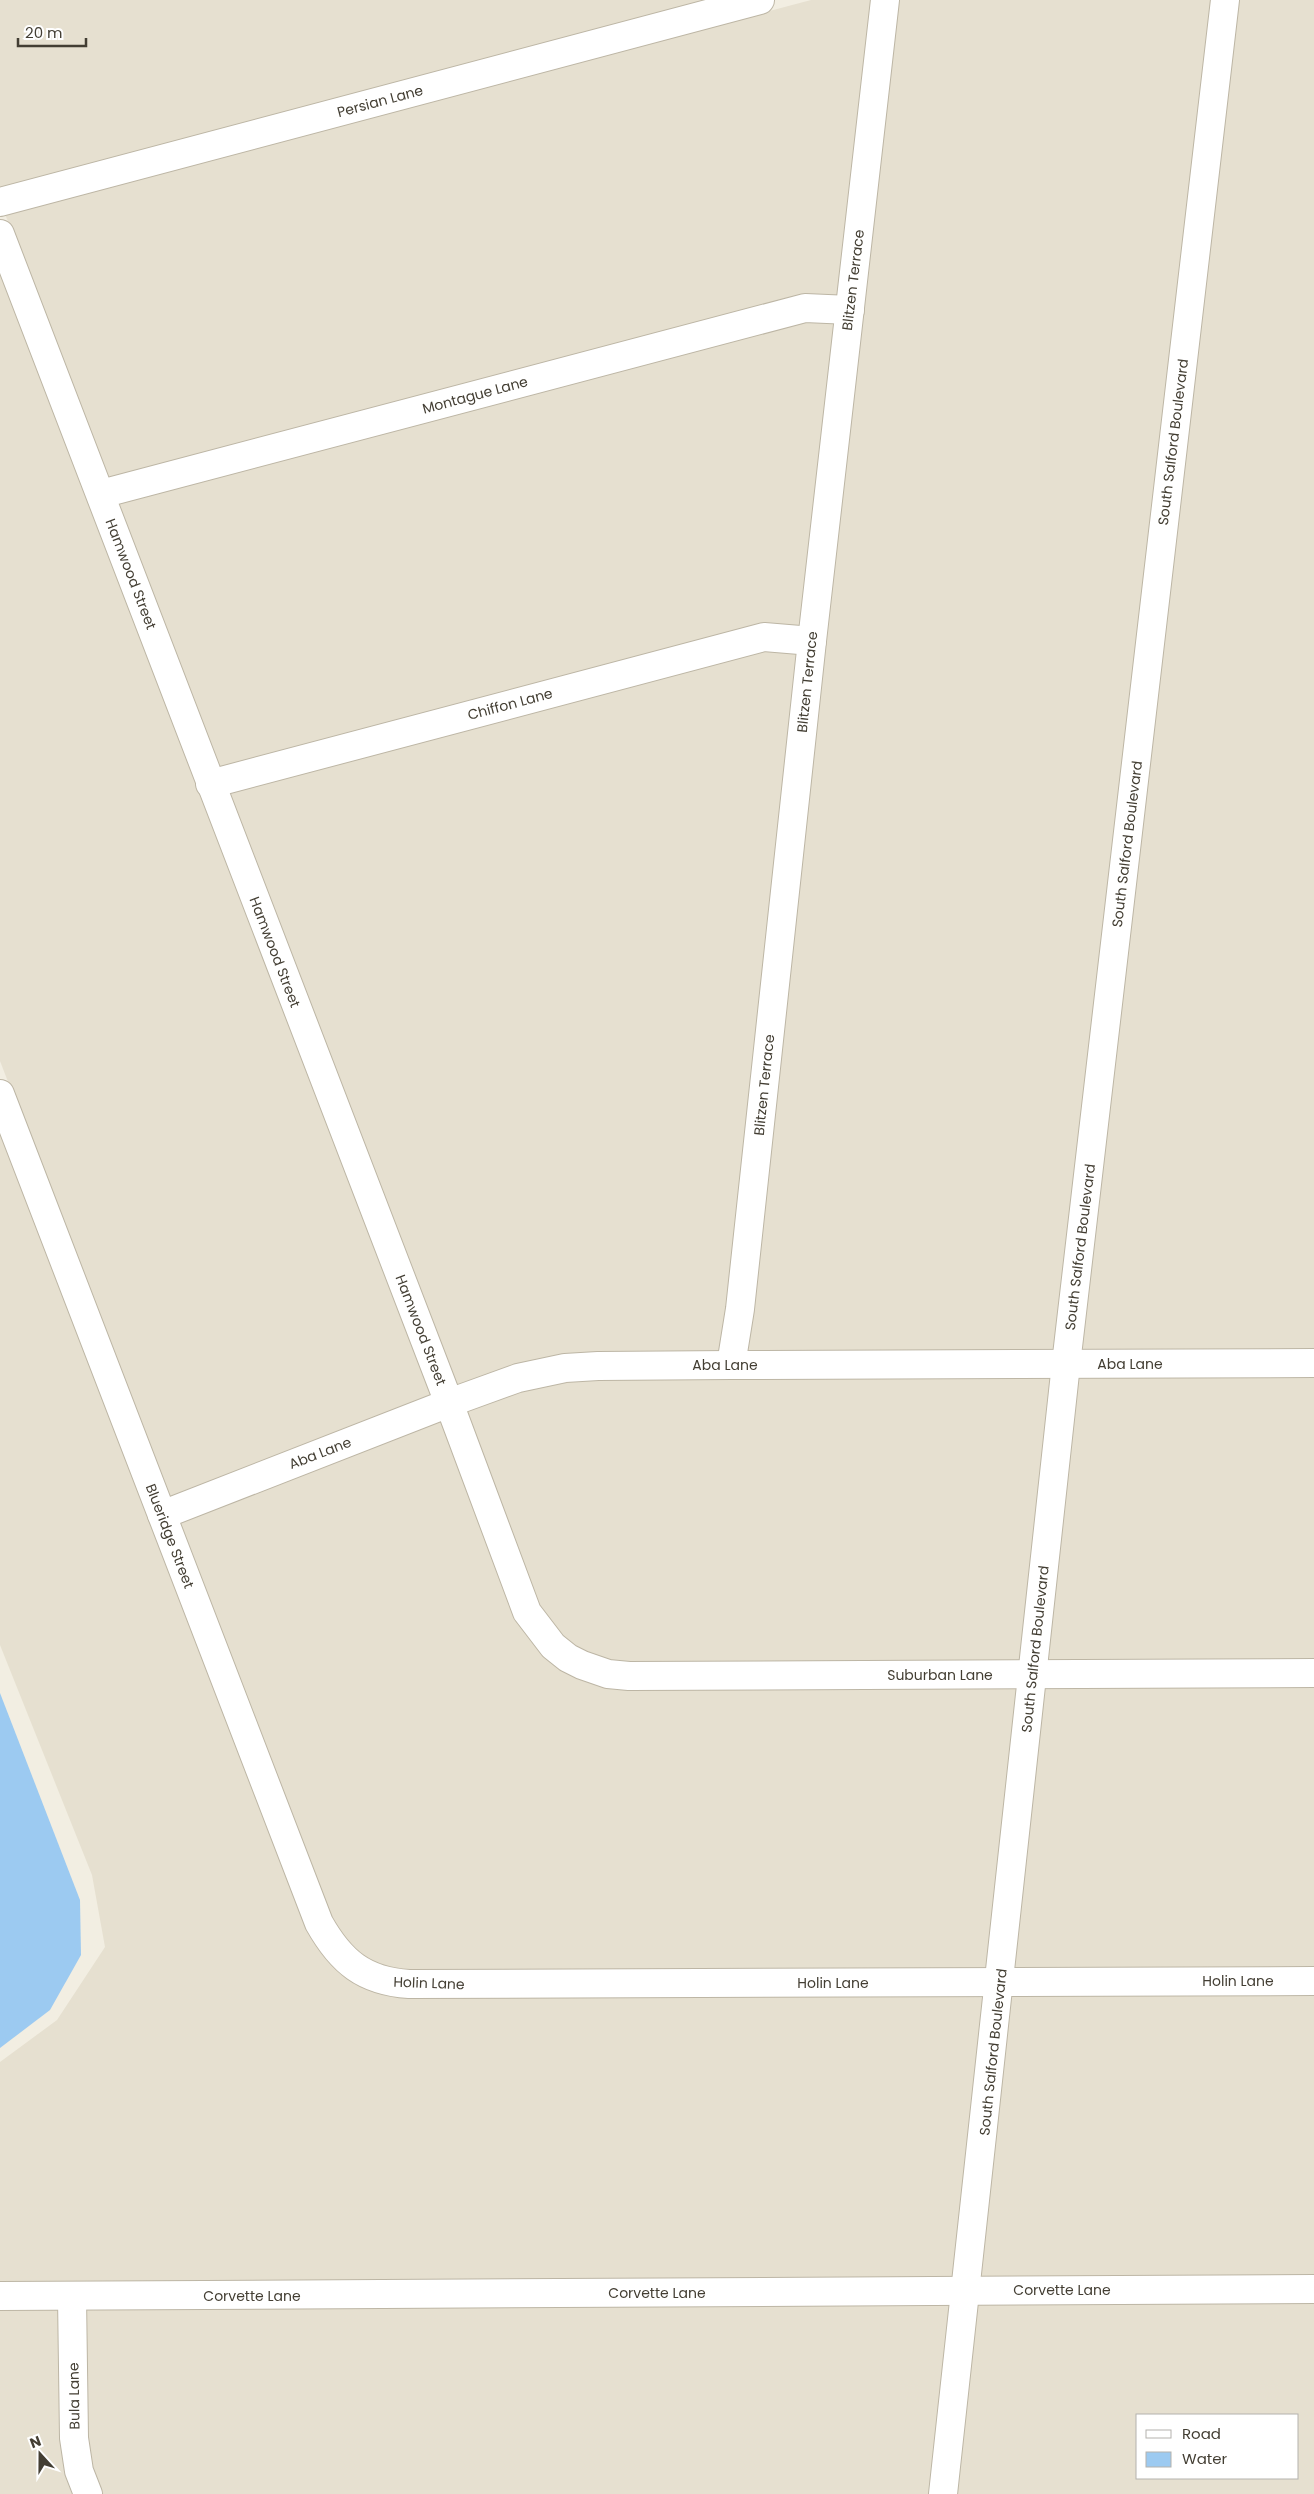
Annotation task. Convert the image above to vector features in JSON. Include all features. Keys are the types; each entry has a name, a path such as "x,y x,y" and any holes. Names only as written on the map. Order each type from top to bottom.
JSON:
{"street":[{"name":"Persian Lane","path":"0,202 760,0"},
{"name":"Blitzen Terrace","path":"731,1364 741,1299 812,640 885,0"},
{"name":"South Salford Boulevard","path":"943,2494 967,2291 1066,1364 1225,0"},
{"name":"Hamwood Street","path":"0,234 528,1612 553,1646 568,1658"},
{"name":"Montague Lane","path":"101,494 805,308 850,310"},
{"name":"Chiffon Lane","path":"210,784 764,637 812,640"},
{"name":"Blueridge Street","path":"0,1094 319,1923 332,1946 356,1968"},
{"name":"Aba Lane","path":"162,1515 449,1403 518,1378 565,1368 731,1364 1314,1363"},
{"name":"Suburban Lane","path":"568,1658 608,1674 630,1676 1314,1673"},
{"name":"Holin Lane","path":"356,1968 369,1976 394,1983 409,1984 1314,1981"},
{"name":"Corvette Lane","path":"0,2296 1314,2289"},
{"name":"Bula Lane","path":"72,2297 74,2438 79,2471 88,2494"}],"shaded area":[{"path":"0,0 709,0 0,188"},
{"path":"811,0 873,0 839,297 107,479 5,214"},
{"path":"898,0 1213,0 1056,1351 745,1351"},
{"path":"1237,0 1314,0 1314,1350 1080,1351"},
{"path":"0,267 433,1395 169,1499 0,1061"},
{"path":"807,321 836,322 801,627 217,769 117,504"},
{"path":"766,650 798,652 728,1306 721,1352 562,1356 514,1366 455,1387 226,793"},
{"path":"0,1127 308,1927 321,1952 340,1974 359,1986 392,1996 987,1995 956,2278 0,2283 0,2062 57,2020 105,1947 92,1875 0,1645"},
{"path":"1314,1376 1314,1660 1046,1661 1077,1377"},
{"path":"731,1377 740,1380 741,1377 1053,1377 1022,1662 629,1664 610,1661 586,1653 561,1637 538,1607 465,1411 522,1391 567,1381"},
{"path":"443,1419 553,1663 572,1676 1019,1687 990,1969 408,1971 372,1964 354,1952 329,1918 178,1523"},
{"path":"1314,1686 1314,1968 1014,1969 1043,1687"},
{"path":"1314,1994 1314,2276 981,2278 1011,1995"},
{"path":"1314,2302 1314,2494 956,2494 977,2303"},
{"path":"953,2304 931,2494 101,2494 95,2482 86,2438 84,2310"},
{"path":"0,2309 61,2310 74,2494 0,2494"}],"water":[{"path":"0,1693 80,1900 81,1955 50,2010 0,2048"}]}
